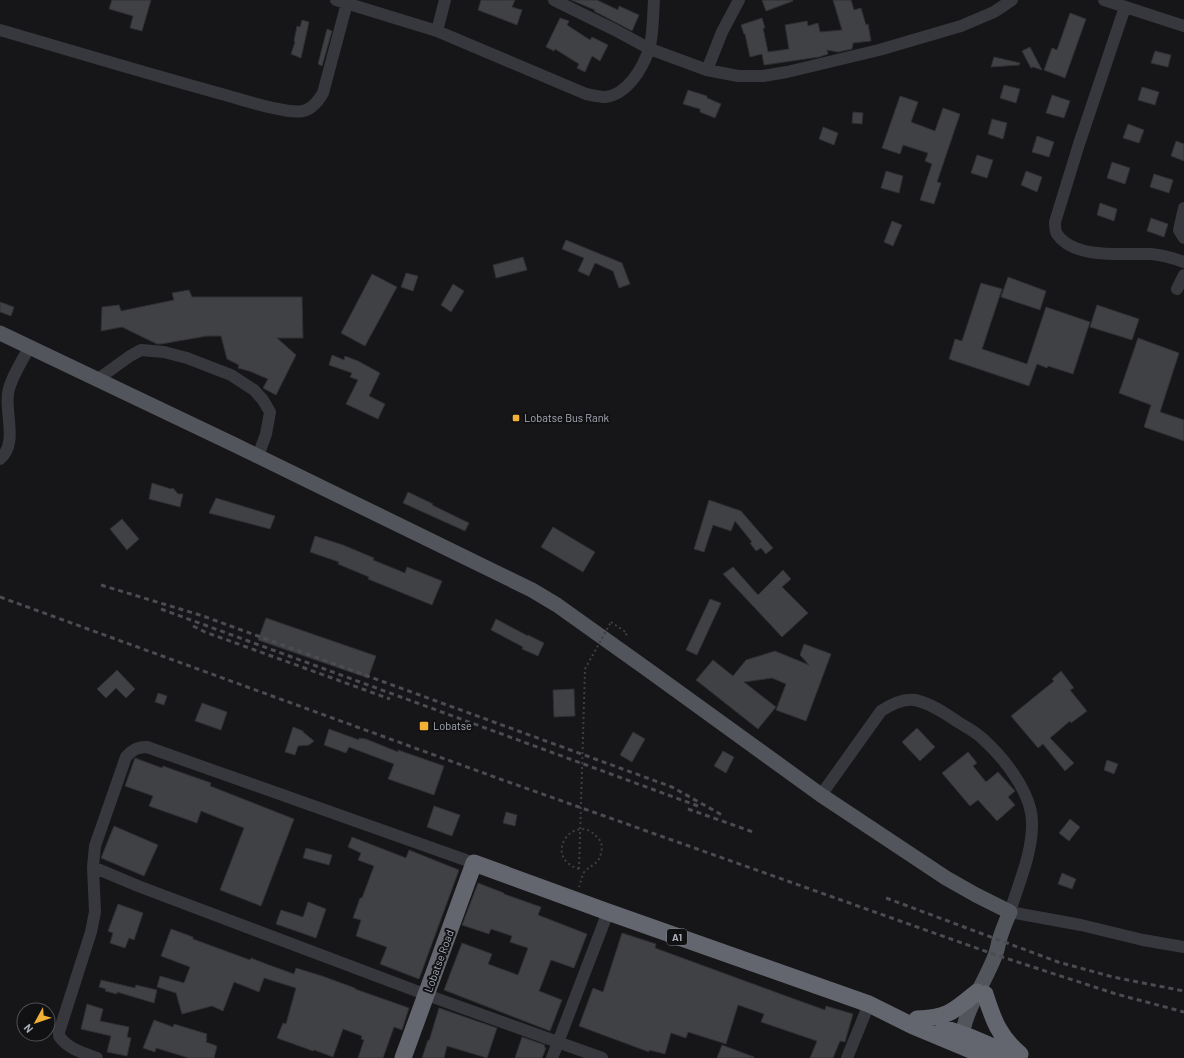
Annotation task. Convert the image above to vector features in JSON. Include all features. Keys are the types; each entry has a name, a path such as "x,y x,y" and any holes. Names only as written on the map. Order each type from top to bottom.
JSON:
{"highway":[{"name":"A1","path":"474,863 608,912 875,1006 917,1019 964,1039 1019,1058"},
{"name":"Lobatse Road","path":"403,1058 474,863"},
{"path":"917,1019 951,1013 982,988 996,1025 1014,1050 1025,1058"},
{"name":"A1","path":"875,1006 913,1026 964,1039 990,1058"}],"main road":[{"path":"0,333 258,456 465,557 547,599 821,795 946,878 1010,912 999,941 996,955 982,988 964,1039"}],"street":[{"path":"437,31 445,0"},
{"path":"554,0 650,48 707,70 738,76 763,76 787,72 879,50 961,26 994,12 1012,0"},
{"path":"0,30 183,84 275,108 305,111 316,103 323,93 342,1 437,31 586,94 605,97 617,94 631,83 650,48 654,0"},
{"path":"707,70 722,32 739,0"},
{"path":"1104,0 1184,26"},
{"path":"1125,7 1079,144 1055,222 1056,233 1064,242 1081,250 1115,255 1151,254 1171,257 1184,262"},
{"path":"1184,208 1179,230 1184,238"},
{"path":"1177,289 1184,275"},
{"path":"0,459 6,453 9,443 4,395 30,346"},
{"path":"98,379 141,350 172,354 231,375 254,390 263,400 270,412 266,434 258,456"},
{"path":"821,795 881,711 891,705 914,700 941,711 982,738 1011,772 1026,795 1032,820 1030,844 1027,860 1010,912 1081,925 1143,940 1184,947"},
{"path":"97,1058 66,1045 59,1036 59,1032 91,932 95,912 93,867 95,846 126,757 134,750 140,747 147,747 474,863"},
{"path":"93,867 138,886 427,995 602,1058"},
{"path":"552,1058 608,912"},
{"path":"846,1058 875,1006"}],"path":[{"path":"575,900 585,871 597,863 602,850 598,837 593,832 582,829 568,834 564,839 561,852 567,863 572,867 579,869 585,669 611,622"}],"building":[{"path":"112,0 151,0 142,31 130,28 133,16 109,9"},
{"path":"481,0 515,0 512,7 522,10 517,25 478,10"},
{"path":"571,0 597,0 618,10 619,6 639,15 632,31 594,11 595,10"},
{"path":"762,0 792,0 793,1 766,11"},
{"path":"833,0 851,0 854,10 861,8 866,25 868,24 871,41 853,43 852,49 838,52 827,50 828,54 819,57 764,65 762,54 750,57 745,34 741,25 762,18 765,28 763,28 768,52 789,49 785,25 807,21 808,26 818,23 820,32 842,30"},
{"path":"1070,13 1086,19 1065,78 1044,70 1052,48 1057,50"},
{"path":"560,18 569,21 567,25 590,40 592,37 608,45 600,61 592,56 585,72 577,68 579,64 555,49 554,51 546,47"},
{"path":"302,20 309,22 301,58 291,54 295,42 297,26 300,27"},
{"path":"327,29 332,31 322,66 318,64"},
{"path":"1030,47 1042,70 1033,67 1031,68 1022,51"},
{"path":"1155,51 1171,55 1168,67 1151,63"},
{"path":"994,57 1020,63 1019,65 991,67"},
{"path":"1004,85 1020,89 1016,103 1000,98"},
{"path":"1142,87 1159,92 1155,105 1138,100"},
{"path":"688,90 707,96 707,98 721,104 715,118 700,112 700,109 683,104"},
{"path":"1052,95 1070,101 1064,118 1046,113"},
{"path":"900,96 918,102 911,122 935,131 943,108 960,114 937,182 941,183 934,204 920,200 932,164 925,161 928,153 903,145 900,154 882,148"},
{"path":"853,112 863,113 862,124 852,123"},
{"path":"992,119 1007,123 1003,139 988,134"},
{"path":"1128,124 1144,130 1139,143 1123,138"},
{"path":"823,127 838,133 834,145 819,139"},
{"path":"1037,136 1054,142 1049,157 1032,152"},
{"path":"1176,141 1184,144 1184,161 1171,156"},
{"path":"977,155 993,160 987,178 971,173"},
{"path":"1112,162 1130,168 1125,184 1107,178"},
{"path":"886,171 903,176 899,193 881,188"},
{"path":"1026,171 1042,177 1037,192 1021,185"},
{"path":"1154,174 1173,180 1169,193 1150,187"},
{"path":"1100,203 1117,209 1114,221 1097,215"},
{"path":"1151,218 1168,224 1164,237 1147,231"},
{"path":"892,221 902,225 893,246 884,242"},
{"path":"566,240 622,263 630,284 619,288 613,271 595,263 589,276 578,271 584,258 562,249"},
{"path":"523,257 527,270 496,278 493,265"},
{"path":"406,273 418,276 413,291 401,287"},
{"path":"372,274 397,287 365,346 341,333"},
{"path":"1008,277 1046,291 1040,310 1001,297"},
{"path":"981,283 1002,289 982,349 1027,364 1046,307 1090,322 1073,374 1037,364 1029,386 949,359 955,339 962,341"},
{"path":"453,284 464,291 451,312 441,305"},
{"path":"189,290 192,297 302,297 303,338 277,338 296,355 276,395 263,388 268,379 238,368 239,365 227,359 221,336 207,336 157,344 122,327 101,331 102,307 119,305 121,311 174,300 172,293"},
{"path":"0,302 14,307 11,316 0,312"},
{"path":"1097,305 1139,319 1132,340 1090,327"},
{"path":"1138,338 1179,353 1160,412 1184,420 1184,441 1144,427 1151,405 1119,393"},
{"path":"332,355 344,360 345,356 380,373 369,396 385,404 378,419 346,404 358,380 350,377 352,373 329,365"},
{"path":"152,483 171,489 173,488 178,494 183,494 180,507 149,499"},
{"path":"408,492 469,523 465,531 403,503"},
{"path":"216,498 275,516 270,529 209,513"},
{"path":"709,500 741,511 773,548 766,554 761,548 756,551 750,543 752,542 735,521 731,531 713,525 704,552 694,549"},
{"path":"122,519 139,539 127,550 110,529"},
{"path":"553,527 595,552 583,572 541,547"},
{"path":"315,536 343,545 374,558 373,560 405,573 407,567 442,581 432,605 368,579 369,577 338,564 339,562 310,552"},
{"path":"733,567 758,595 783,570 791,579 782,587 808,613 782,637 723,574"},
{"path":"710,599 721,603 697,655 686,650"},
{"path":"266,618 376,656 368,678 258,640"},
{"path":"496,619 544,643 538,656 522,649 523,647 491,630"},
{"path":"804,644 831,654 806,721 776,710 786,684 772,678 744,682 776,707 758,729 696,680 713,660 733,676 746,660 775,651 809,665 800,655"},
{"path":"117,670 135,689 126,698 116,688 106,698 97,689"},
{"path":"1061,671 1074,688 1070,690 1087,711 1071,723 1070,721 1050,738 1074,763 1065,771 1043,744 1038,748 1011,716 1054,681 1052,679"},
{"path":"574,689 575,716 554,717 553,690"},
{"path":"158,693 167,696 164,705 155,702"},
{"path":"202,703 227,712 221,730 195,721"},
{"path":"293,727 303,731 314,741 309,745 298,746 295,755 285,752"},
{"path":"917,728 935,747 920,761 902,742"},
{"path":"329,729 359,740 359,738 366,739 398,752 398,750 444,766 434,795 388,779 394,764 349,747 346,753 324,745"},
{"path":"633,732 645,739 632,762 620,755"},
{"path":"723,751 734,757 726,773 714,766"},
{"path":"968,752 977,763 973,766 986,782 998,772 1015,791 1008,797 1015,805 997,821 978,800 970,806 942,773"},
{"path":"135,758 211,783 210,786 294,819 261,906 220,890 244,828 201,811 197,823 149,806 153,796 125,786"},
{"path":"1107,760 1118,764 1114,774 1104,770"},
{"path":"434,806 460,815 452,836 427,827"},
{"path":"506,812 517,815 515,826 503,823"},
{"path":"1070,819 1080,827 1069,841 1059,833"},
{"path":"114,826 158,845 144,876 101,858"},
{"path":"352,837 406,858 409,850 459,870 419,979 380,964 387,947 356,936 361,920 353,918 374,866 358,860 361,853 348,847"},
{"path":"306,848 332,855 329,865 303,858"},
{"path":"1062,873 1076,879 1072,889 1058,884"},
{"path":"478,883 541,907 538,915 587,934 574,968 551,960 539,991 562,1000 550,1031 444,990 462,943 492,954 488,964 518,975 528,948 510,942 512,936 491,929 489,934 462,925"},
{"path":"308,902 326,909 316,938 276,924 281,910 303,917"},
{"path":"118,904 143,913 134,940 129,938 125,948 110,943 113,933 108,931"},
{"path":"171,929 193,937 193,939 250,960 251,958 294,974 296,968 409,1008 402,1030 394,1027 383,1058 358,1058 364,1040 361,1039 362,1036 343,1029 333,1057 277,1038 283,1023 286,1024 296,988 264,978 259,992 234,982 223,1011 212,1006 182,1014 176,993 157,987 160,976 184,983 190,967 161,956"},
{"path":"622,933 656,944 655,948 825,1010 826,1006 853,1014 845,1042 840,1041 833,1058 810,1058 817,1041 761,1022 764,1014 738,1005 726,1044 688,1032 686,1038 671,1033 665,1054 649,1050 649,1052 579,1026 593,988 603,992"},
{"path":"101,980 135,988 136,985 157,990 154,1003 117,992 117,994 105,991 106,989 99,987"},
{"path":"87,1004 103,1009 100,1021 129,1027 127,1037 131,1038 127,1056 107,1052 111,1036 81,1029"},
{"path":"439,1008 497,1028 487,1058 447,1046 444,1058 422,1058"},
{"path":"154,1020 173,1027 174,1024 207,1034 206,1042 217,1046 214,1058 189,1058 156,1048 155,1052 143,1048"},
{"path":"522,1037 545,1045 544,1047 546,1048 542,1058 515,1058"},
{"path":"722,1045 754,1057 754,1058 717,1058"}],"railway":[{"path":"101,585 203,616 672,787 722,815"},
{"path":"0,597 500,779 996,955 1116,994 1184,1012"},
{"path":"161,609 698,806"},
{"path":"193,626 205,632 390,699"},
{"path":"688,809 753,832"},
{"path":"886,898 1058,962 1113,977 1184,991"}],"place":[{"name":"Lobatse Bus Rank","path":"516,418"},
{"name":"Lobatse","path":"424,726"}]}
